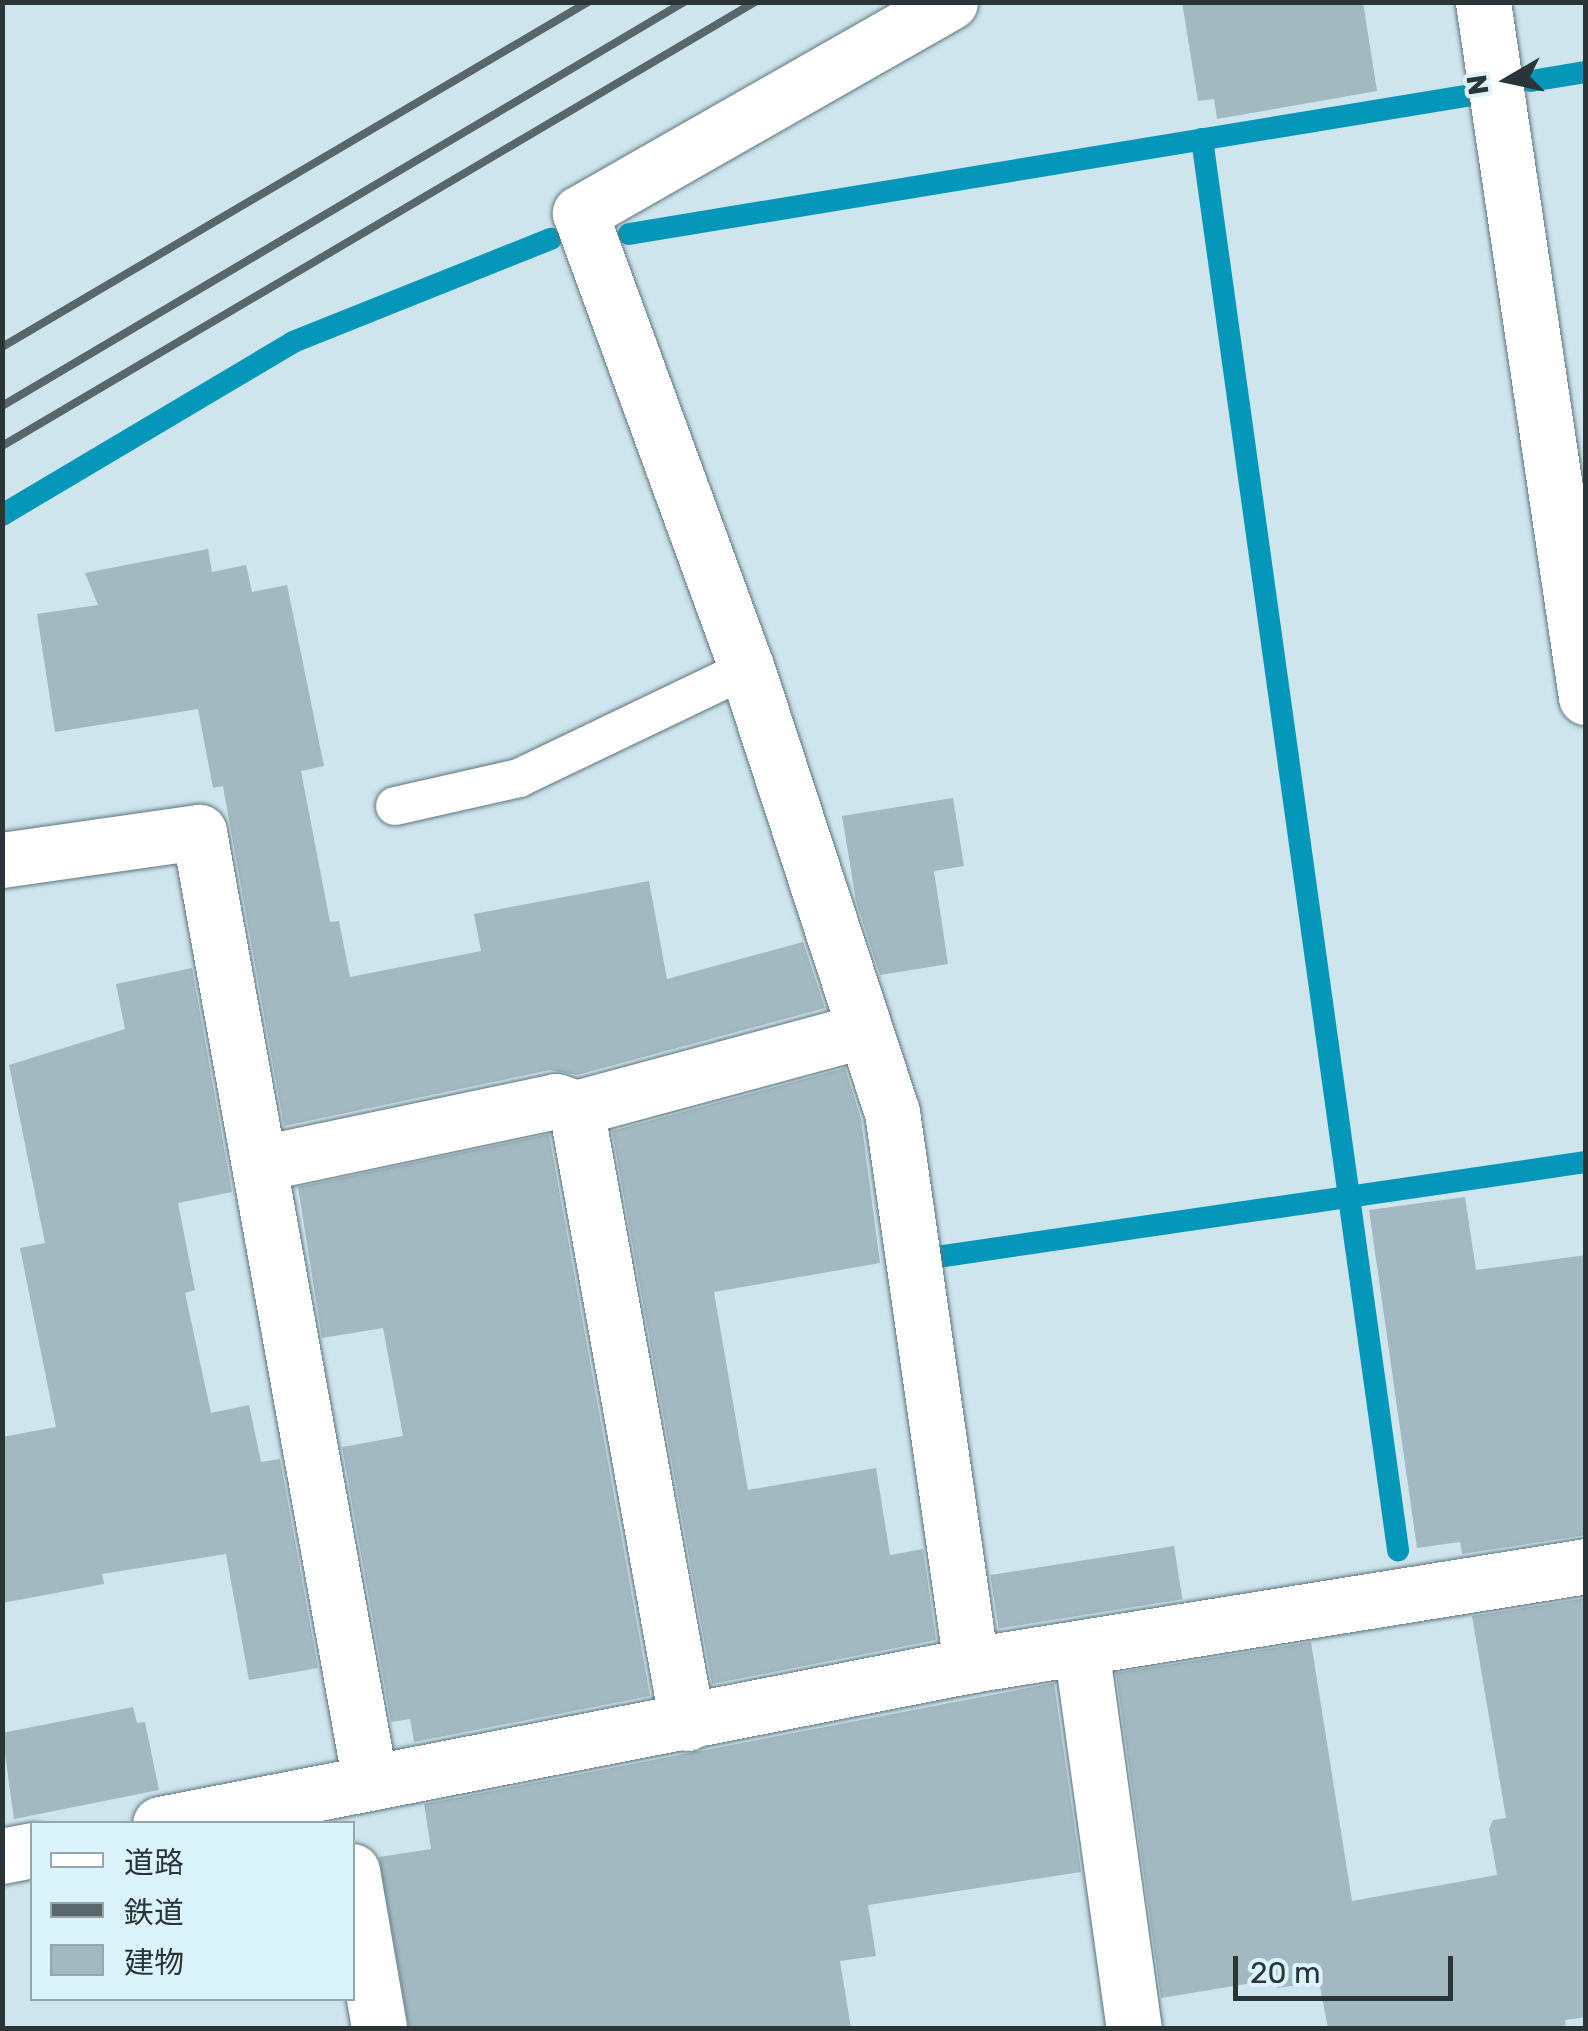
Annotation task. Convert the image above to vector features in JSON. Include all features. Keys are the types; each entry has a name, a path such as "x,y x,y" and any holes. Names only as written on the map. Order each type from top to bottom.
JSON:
{"street":[{"path":"950,2 580,214 748,669 892,1112 971,1665"},
{"path":"1483,2 1586,697"},
{"path":"2,860 200,832 262,1163 351,1797"},
{"path":"262,1163 556,1101 576,1108 865,1030"},
{"path":"576,1108 688,1723"},
{"path":"181,1821 351,1797 971,1665 1586,1566"},
{"path":"1082,1648 1134,2028"},
{"path":"2,1856 30,1850"},
{"path":"355,1888 379,2028"}],"lane":[{"path":"395,806 519,778 748,669"}],"building":[{"path":"1182,2 1363,2 1377,91 1217,119 1214,99 1198,101"},
{"path":"208,549 212,572 246,565 252,592 287,585 324,766 301,771 330,922 339,921 350,977 481,951 474,914 649,881 667,979 803,942 825,1008 577,1075 550,1070 284,1126 223,786 213,788 198,709 55,732 37,614 98,605 85,573"},
{"path":"953,798 964,866 934,871 948,964 880,975 856,901 842,816"},
{"path":"192,968 232,1192 178,1203 195,1290 185,1293 211,1413 249,1405 261,1462 280,1459 318,1668 249,1680 226,1554 102,1574 104,1584 2,1603 2,1437 56,1427 20,1248 45,1243 9,1065 125,1029 116,984"},
{"path":"845,1068 861,1119 880,1263 714,1292 748,1490 876,1468 890,1555 923,1549 936,1640 712,1684 612,1131"},
{"path":"549,1134 650,1696 414,1742 410,1719 391,1722 342,1447 403,1436 383,1328 322,1338 298,1187"},
{"path":"1465,1197 1476,1270 1586,1255 1586,1535 1462,1554 1460,1542 1417,1548 1369,1210"},
{"path":"1174,1546 1182,1599 999,1628 990,1575"},
{"path":"1586,1598 1586,2017 1565,2020 1566,2028 1328,2028 1319,1982 1277,1988 1276,1979 1161,1998 1116,1673 1311,1642 1352,1901 1497,1875 1489,1829 1493,1820 1506,1818 1472,1616"},
{"path":"1054,1683 1081,1872 868,1905 876,1956 840,1961 851,2028 409,2028 379,1857 431,1849 424,1804"},
{"path":"133,1707 137,1723 145,1722 159,1790 14,1819 2,1733"}],"waterway":[{"path":"1531,81 1586,72"},
{"path":"629,234 1471,95"},
{"path":"1202,139 1398,1550"},
{"path":"2,515 293,342 551,239"},
{"path":"944,1256 1586,1162"}],"railway":[{"path":"2,347 588,2"},
{"path":"2,406 684,2"},
{"path":"2,446 755,2"}]}
